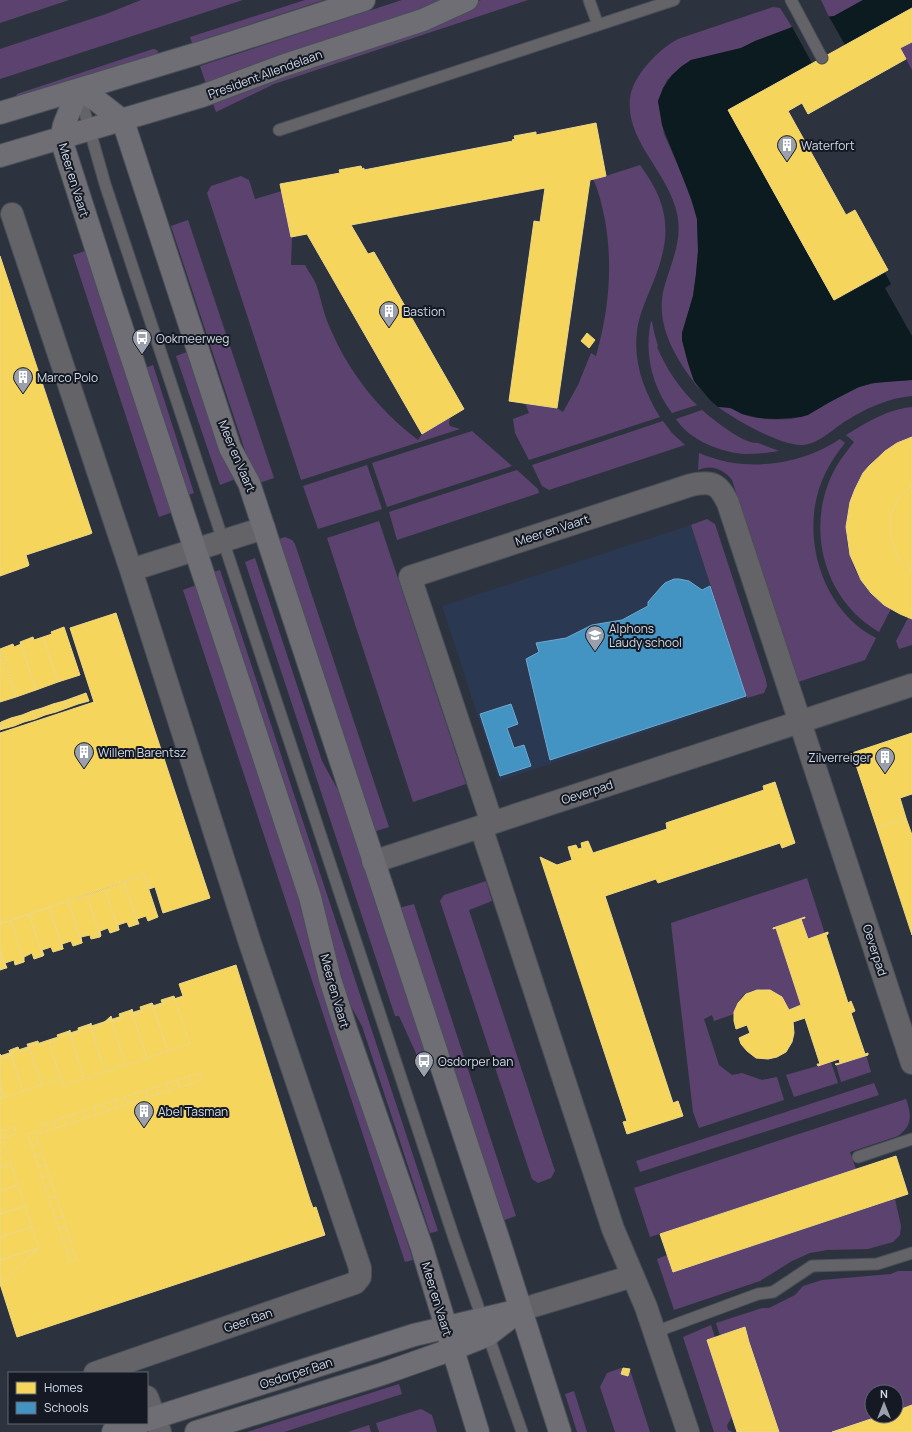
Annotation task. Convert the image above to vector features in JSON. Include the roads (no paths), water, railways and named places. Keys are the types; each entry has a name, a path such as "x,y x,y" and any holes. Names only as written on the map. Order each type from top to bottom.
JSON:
{"main road":[{"path":"0,113 200,53 364,0"},
{"name":"President Allendelaan","path":"61,139 202,96 285,65 423,20 467,0"},
{"path":"78,90 96,100 123,120"},
{"name":"Meer en Vaart","path":"78,90 64,125 61,139 99,259 310,898 330,979 341,1015 422,1248 478,1432"},
{"name":"Meer en Vaart","path":"123,120 230,448 249,483 264,528 560,1432"},
{"path":"0,156 61,139"},
{"path":"196,1432 382,1374 453,1350 485,1327 520,1310"},
{"name":"Osdorper Ban","path":"150,1423 414,1335 446,1327 485,1327"},
{"name":"Osdorper Ban","path":"113,1432 146,1424"}],"street":[{"path":"12,214 131,570 264,528"},
{"name":"Oeverpad","path":"691,485 702,483 713,484 721,489 728,503 912,1063"},
{"name":"Meer en Vaart","path":"688,1432 646,1307 612,1229 410,577 691,485"},
{"name":"Geer Ban","path":"102,1372 136,1367 355,1283 360,1277 360,1268 250,944 131,570"},
{"name":"Oeverpad","path":"374,862 912,685"},
{"path":"520,1310 633,1276"},
{"path":"148,1406 150,1423"}],"lane":[{"path":"589,0 598,25"},
{"path":"280,130 674,0"},
{"path":"791,0 822,58"},
{"path":"78,90 105,184 442,1201 522,1432"},
{"path":"858,1157 912,1139"},
{"path":"655,1332 758,1294 773,1292 812,1266 877,1264 912,1253"}],"place":[{"name":"Waterfort","path":"787,162"},
{"name":"Bastion","path":"389,328"},
{"name":"Ookmeerweg","path":"142,355"},
{"name":"Marco Polo","path":"23,394"},
{"name":"Alphons Laudy school","path":"595,652"},
{"name":"Willem Barentsz","path":"84,769"},
{"name":"Zilverreiger","path":"885,774"},
{"name":"Osdorper ban","path":"424,1078"},
{"name":"Abel Tasman","path":"144,1128"}]}
